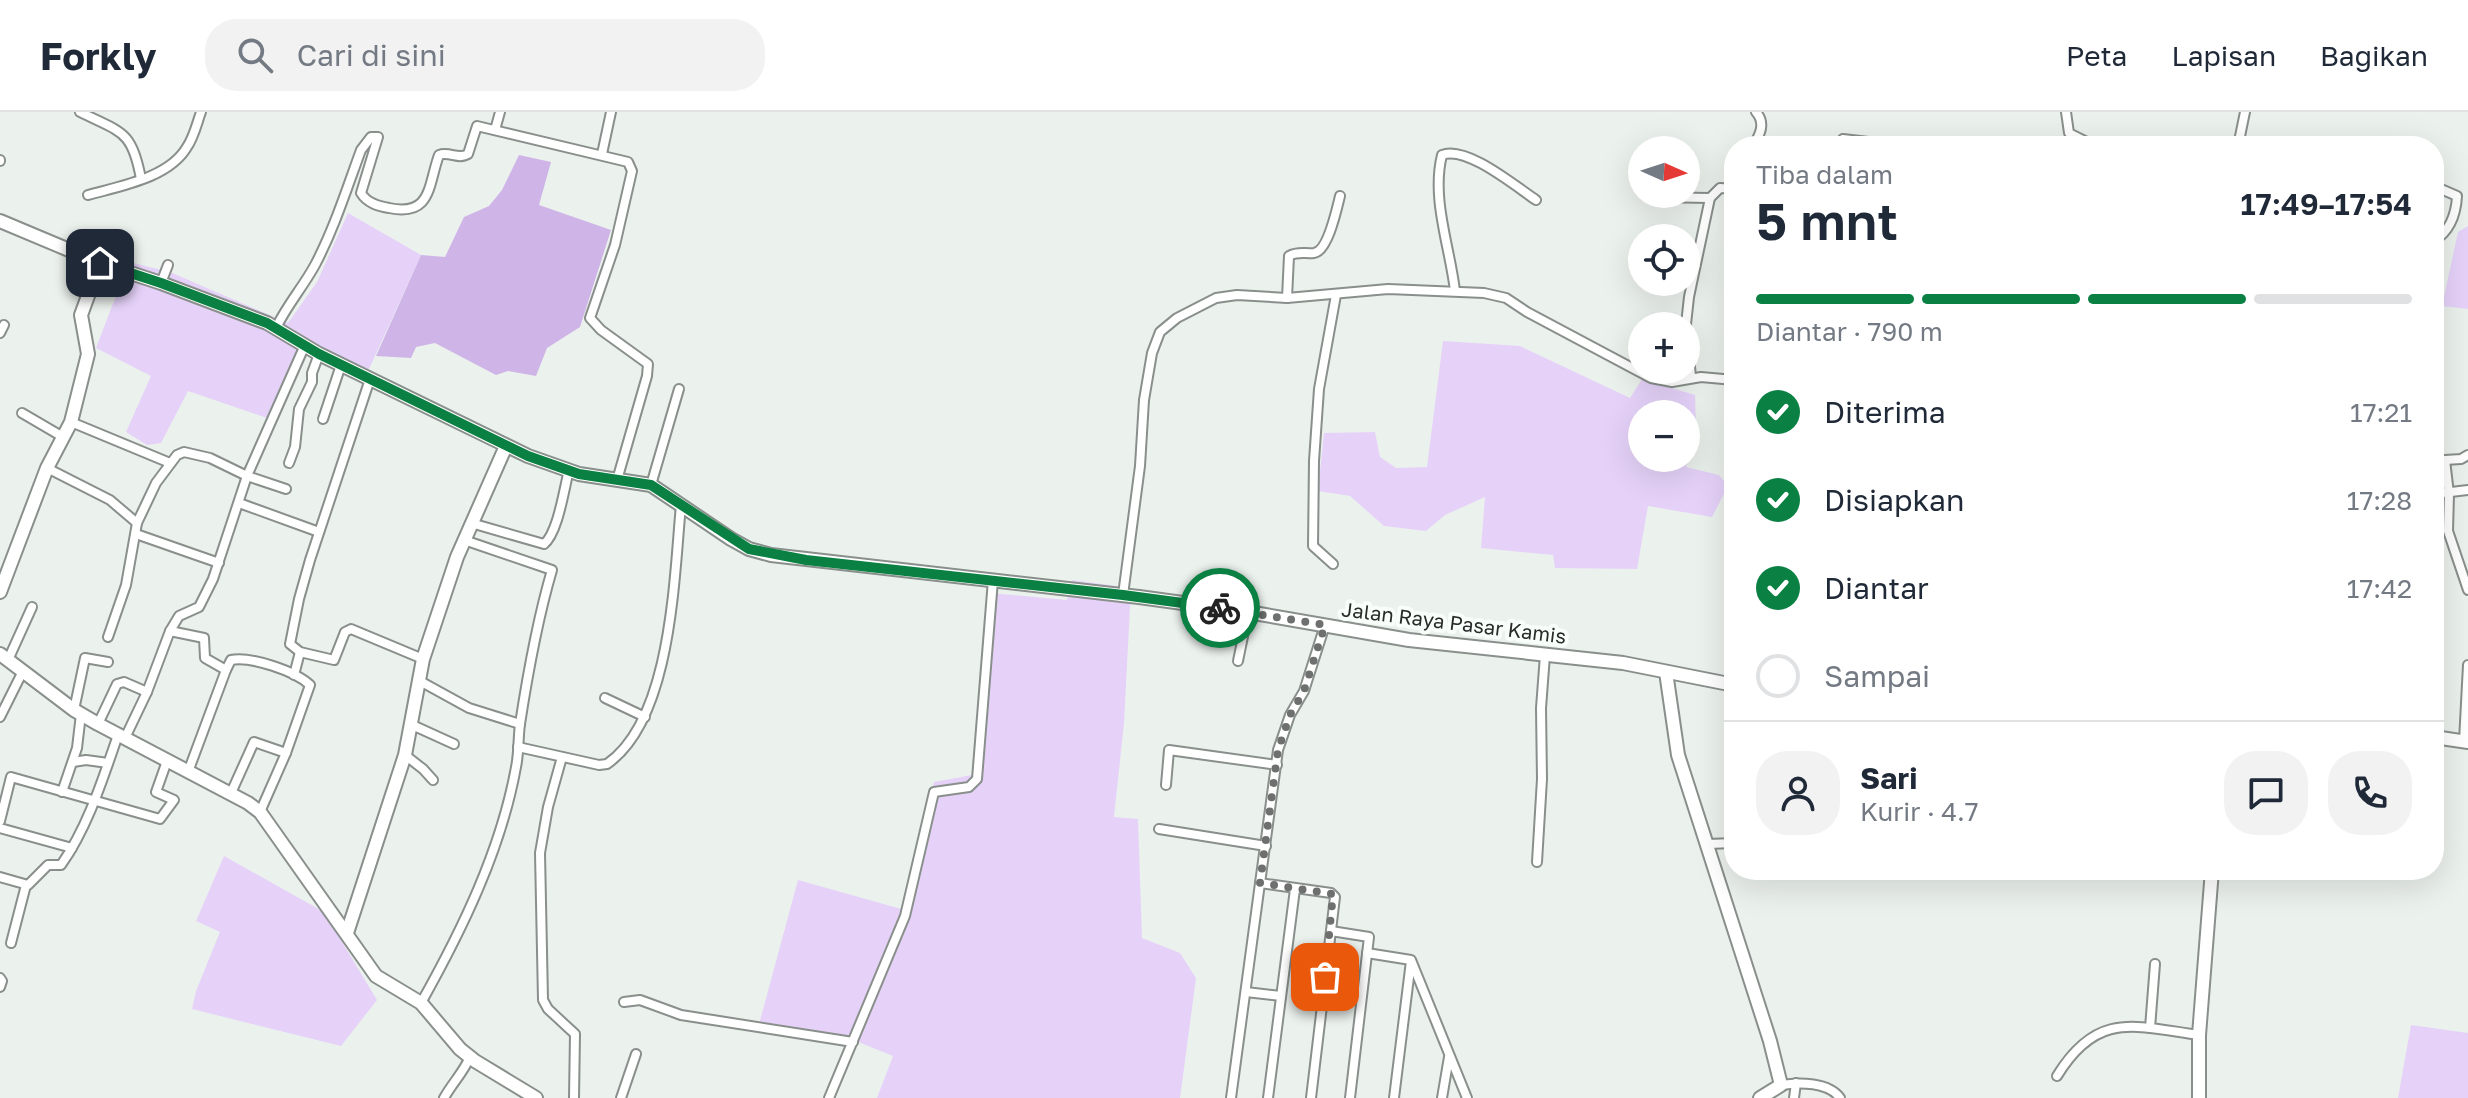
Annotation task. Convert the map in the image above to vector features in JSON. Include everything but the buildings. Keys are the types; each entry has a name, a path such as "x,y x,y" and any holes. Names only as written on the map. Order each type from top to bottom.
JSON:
{"street":[{"path":"80,112 118,131 131,142 141,179"},
{"path":"88,195 141,179 172,164 187,148 201,112"},
{"path":"495,130 500,112"},
{"path":"602,154 611,112"},
{"path":"1756,112 1762,119 1759,136"},
{"path":"2066,112 2069,133 2073,136"},
{"path":"2240,136 2245,112"},
{"path":"276,328 291,298 308,277 321,253 368,139 378,137 361,193 371,203 399,210 415,208 424,202 439,155 465,156 471,150 477,126 628,162 632,168 615,245 590,318 601,330 644,359 648,366 617,480"},
{"path":"1455,291 1451,255 1439,209 1442,155 1448,153 1475,159 1536,200"},
{"path":"1688,312 1710,198 1720,188 1724,188"},
{"path":"2444,190 2457,196 2457,201 2450,225 2444,231"},
{"path":"1287,298 1289,256 1298,252 1316,253 1322,249 1340,196"},
{"path":"1700,198 1710,198"},
{"name":"Jalan Raya Pasar Kamis","path":"0,221 100,263 276,328 319,354 506,446 569,470 651,485 749,549 771,555 1123,595 1248,612 1409,640 1623,663 1724,683"},
{"path":"0,592 47,468 71,422 88,354 81,315 100,263"},
{"path":"161,283 168,265"},
{"path":"1123,595 1152,353 1160,332 1192,308 1216,298 1237,295 1287,298 1388,289 1455,291 1506,298 1628,365"},
{"path":"1333,564 1313,546 1319,389 1336,295"},
{"path":"11,943 26,885 48,865 61,865 72,848 108,763 147,692 170,631 179,616 199,607 219,563 247,476 305,345"},
{"path":"289,463 295,447 299,409 312,382 319,354"},
{"path":"323,419 341,365"},
{"path":"1700,378 1724,379"},
{"path":"370,379 319,532 290,640 293,648 300,652 335,660 348,629 423,659"},
{"path":"651,485 679,389"},
{"path":"22,413 63,437"},
{"path":"71,422 170,463"},
{"path":"347,933 405,755 423,659 464,540 506,446"},
{"path":"108,637 126,585 137,523 156,483 177,455 184,452 210,458 247,476 286,489"},
{"path":"2468,455 2461,459 2445,460 2449,494 2448,531 2468,590"},
{"path":"47,468 110,500 137,523"},
{"path":"471,523 544,544 555,525 569,470"},
{"path":"2444,494 2468,490"},
{"path":"239,503 319,532"},
{"path":"518,747 599,765 607,764 645,717 667,643 681,505"},
{"path":"136,534 219,563"},
{"path":"421,1003 458,937 499,829 517,765 520,724 536,626 552,570 464,540"},
{"path":"829,1098 905,916 934,792 969,787 977,779 993,580"},
{"path":"32,607 4,657 78,712 231,793 260,812 376,976 421,1003 470,1057 536,1098"},
{"path":"1238,661 1248,612"},
{"path":"1231,1098 1284,729 1304,691 1325,625"},
{"path":"170,631 204,638 205,658 226,670"},
{"path":"294,675 300,652"},
{"path":"1537,862 1545,655"},
{"path":"62,792 73,762 85,658 108,662"},
{"path":"188,772 231,660 235,658 275,666 308,682 310,689 260,812"},
{"path":"2444,738 2466,741 2468,665"},
{"path":"0,717 23,671"},
{"path":"1666,672 1678,755 1781,1085"},
{"path":"417,680 469,708 520,724"},
{"path":"98,724 117,684 124,682 147,692"},
{"path":"605,698 645,717"},
{"path":"410,724 454,744"},
{"path":"231,793 254,742 286,753"},
{"path":"1166,785 1169,750 1277,765"},
{"path":"405,755 433,780"},
{"path":"562,757 548,807 540,853 540,926 543,1000 548,1009 575,1034 574,1098"},
{"path":"0,821 3,794 11,777 160,819 174,800 157,793 167,761"},
{"path":"73,762 108,763"},
{"path":"0,828 72,848"},
{"path":"1159,829 1266,846"},
{"path":"1708,844 1724,843"},
{"path":"0,877 26,885"},
{"path":"2199,1098 2199,1035 2211,880"},
{"path":"1260,883 1333,894 1311,1098"},
{"path":"1268,1098 1295,889"},
{"path":"1331,931 1369,937 1350,1098"},
{"path":"1367,953 1411,960"},
{"path":"1411,960 1467,1098"},
{"path":"1394,1098 1411,960"},
{"path":"2150,1028 2155,964"},
{"path":"0,978 0,987"},
{"path":"1246,992 1281,996"},
{"path":"624,1002 640,1000 681,1015 853,1042"},
{"path":"2057,1076 2079,1047 2109,1028 2150,1028 2199,1035"},
{"path":"621,1098 636,1054"},
{"path":"1442,1098 1449,1056"},
{"path":"444,1098 456,1078 461,1077 470,1057"},
{"path":"1794,1098 1796,1083"},
{"path":"1760,1098 1781,1085 1796,1083 1832,1089 1840,1098"}],"shaded area":[{"path":"519,155 551,162 539,205 611,230 580,327 547,348 536,376 508,371 496,375 435,343 416,347 411,358 376,356 421,255 445,257 464,217 489,206 502,190"},
{"path":"348,213 421,255 364,380 303,353 276,421 188,391 161,443 147,445 126,432 151,376 96,348 129,262 170,272 288,323 317,282"},
{"path":"2468,226 2468,309 2444,306 2458,232"},
{"path":"1443,341 1520,346 1630,398 1639,384 1659,384 1695,395 1695,400 1628,400 1628,472 1700,470 1719,475 1724,481 1724,494 1712,517 1648,506 1637,569 1555,568 1553,555 1481,548 1485,497 1445,515 1426,531 1384,526 1350,496 1318,491 1324,433 1375,432 1380,457 1396,468 1427,467"},
{"path":"1072,580 1131,588 1124,723 1114,817 1138,819 1142,938 1180,953 1196,978 1180,1098 877,1098 893,1056 851,1039 758,1028 798,880 905,910 934,782 972,775 990,593 1067,600"},
{"path":"224,856 324,912 377,1000 341,1046 192,1009 220,932 196,921"},
{"path":"2411,1025 2468,1033 2468,1098 2398,1098"}],"way so far":[{"path":"1220,608 1325,625 1304,691 1290,715 1278,750 1260,883 1333,894 1325,977"}],"route":[{"path":"100,263 267,323 319,354 528,456 579,474 651,485 749,549 806,560 1220,608"}]}
